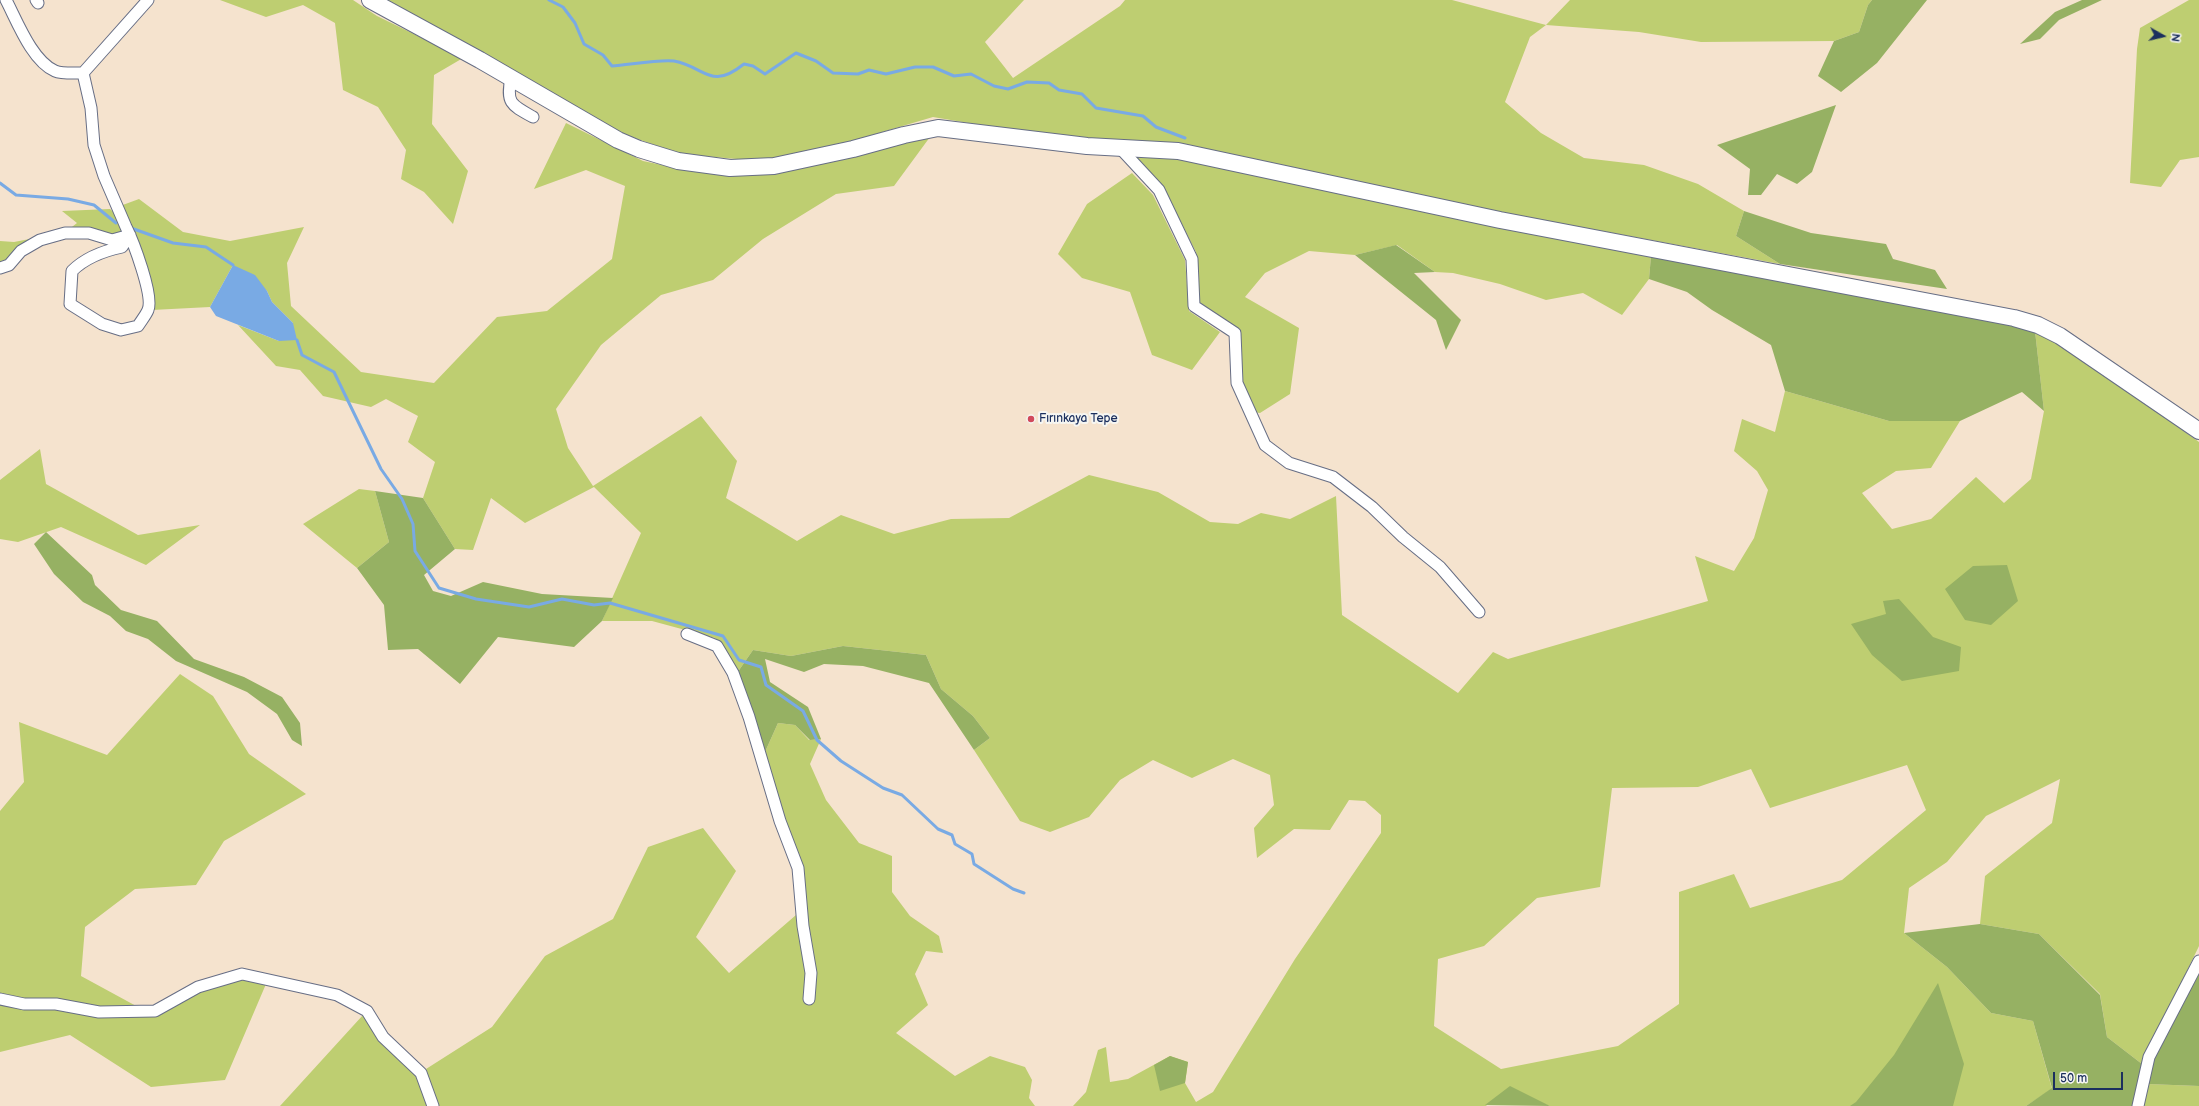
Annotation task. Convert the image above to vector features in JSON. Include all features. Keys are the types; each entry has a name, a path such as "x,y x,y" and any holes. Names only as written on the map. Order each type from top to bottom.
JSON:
{"street":[{"path":"6,0 36,56 56,71 83,73"},
{"path":"83,73 148,0"},
{"path":"370,0 511,78 575,117 632,146 656,155 701,165 744,168 774,166 853,150 914,132 938,128 1007,138 1120,148 1160,149 1200,156 1492,218 2014,318 2038,325 2060,336 2199,431"},
{"path":"83,73 91,108 94,145 104,176 130,235 138,254 149,309 138,326 121,330 102,324 70,304 72,271 83,260 106,250 122,247 130,235"},
{"path":"511,78 508,96 514,107 532,117"},
{"path":"1120,148 1159,190 1192,259 1194,306 1235,333 1237,383 1265,445 1289,462 1333,477 1372,507 1403,537 1440,567 1479,612"},
{"path":"0,268 9,265 21,251 40,240 64,233 89,233 112,240 130,235"},
{"path":"687,634 717,646 733,673 749,718 780,822 798,868 803,926 811,973 809,999"},
{"path":"2138,1106 2149,1057 2199,961"},
{"path":"0,998 24,1004 56,1004 98,1012 155,1011 198,987 242,974 337,995 367,1011 383,1037 421,1073 433,1106"}],"green space":[{"path":"220,0 353,0 377,16 463,58 434,75 432,124 468,171 453,224 424,192 401,179 406,150 378,107 343,90 335,23 303,5 266,17"},
{"path":"382,0 1024,0 985,42 1013,78 1120,6 1125,0 1452,0 1546,25 1530,37 1505,102 1541,133 1584,158 1644,165 1698,184 1744,211 1736,236 1780,264 1403,194 1087,139 1016,131 933,117 852,141 759,161 681,154 620,133"},
{"path":"1570,0 1872,0 1868,5 1859,32 1834,41 1701,42 1639,32 1546,25"},
{"path":"1872,0 1927,0 1877,63 1841,92 1818,76 1834,41 1859,32 1868,5"},
{"path":"2082,0 2102,0 2059,20 2040,39 2020,44 2055,12"},
{"path":"2189,0 2199,0 2199,157 2180,160 2161,187 2130,183 2137,49 2140,28"},
{"path":"1836,105 1812,172 1797,184 1777,174 1761,195 1748,195 1750,169 1717,145"},
{"path":"566,123 643,161 695,172 759,175 930,137 894,186 836,194 763,239 713,280 661,295 601,345 556,409 568,448 593,486 701,416 737,461 726,498 797,541 841,515 894,534 951,519 1009,518 1089,475 1158,492 1210,522 1238,524 1261,513 1290,519 1336,496 1342,615 1458,693 1493,652 1508,659 1708,601 1695,556 1734,571 1754,538 1768,490 1757,471 1734,451 1742,419 1775,432 1785,391 1889,421 1960,421 1931,468 1896,471 1862,493 1892,529 1931,519 1976,477 2004,503 2031,479 2044,411 2035,331 2060,343 2199,442 2199,946 2142,1064 2107,1037 2100,994 2039,934 1980,924 1985,876 2052,823 2060,779 1986,816 1947,862 1909,888 1904,933 1947,967 1991,1013 2033,1021 2052,1089 2026,1106 1550,1106 1544,1104 1486,1105 1487,1106 1073,1106 1086,1092 1098,1050 1106,1047 1110,1082 1128,1079 1170,1056 1188,1062 1185,1083 1196,1102 1213,1092 1295,959 1381,833 1381,815 1365,801 1349,800 1330,830 1294,829 1257,858 1254,828 1274,805 1270,775 1233,759 1192,778 1153,760 1120,780 1089,817 1050,832 1020,821 974,750 990,738 973,716 941,689 926,655 843,646 791,656 753,650 737,673 715,638 652,621 602,621 641,533 594,487 525,523 491,498 473,550 455,549 423,498 435,462 408,442 418,416 386,399 371,407 323,396 300,370 276,366 238,325 279,341 293,323 272,302 267,291 233,265 210,307 152,310 120,206 139,199 183,232 230,241 304,227 287,263 291,306 361,372 434,383 497,317 547,311 612,259 625,186 586,170 534,189","holes":["1907,765 1926,810 1842,880 1750,908 1734,874 1679,892 1679,1004 1618,1046 1501,1069 1434,1026 1438,959 1484,946 1537,898 1600,887 1612,788 1698,787 1751,769 1770,808"]},
{"path":"1128,152 1169,154 1651,256 1649,279 1622,315 1583,293 1546,300 1500,284 1453,273 1435,272 1397,245 1355,255 1309,251 1265,273 1245,297 1299,328 1290,394 1260,413 1253,412 1240,382 1239,331 1199,305 1196,252 1163,187"},
{"path":"1132,173 1153,195 1185,260 1189,311 1220,332 1192,370 1152,355 1130,292 1082,278 1058,254 1087,204"},
{"path":"110,209 119,217 126,233 113,237 68,230 77,223 62,211"},
{"path":"1744,211 1811,233 1886,244 1893,259 1935,270 1947,289 1780,264 1736,236"},
{"path":"40,237 0,266 0,241 14,242"},
{"path":"1396,245 1435,272 1414,273 1461,320 1446,350 1436,320 1355,255"},
{"path":"1651,256 1987,318 2035,331 2044,411 2022,392 1960,421 1889,421 1785,391 1771,345 1712,310 1687,292 1649,279"},
{"path":"40,449 46,484 138,535 200,525 146,565 61,527 18,542 0,539 0,480"},
{"path":"359,489 375,491 389,542 357,568 303,524"},
{"path":"375,491 423,498 455,549 424,575 433,591 451,596 483,582 542,594 613,598 602,621 574,647 498,637 460,684 418,649 388,650 384,605 357,568 389,542"},
{"path":"46,532 92,575 95,585 121,610 157,621 194,659 244,677 282,697 300,723 302,746 292,740 277,714 247,692 176,661 148,639 126,631 110,616 83,602 54,574 34,544"},
{"path":"2007,565 2018,601 1991,625 1965,620 1945,589 1973,566"},
{"path":"1899,599 1933,637 1961,647 1959,671 1902,681 1872,655 1851,624 1886,614 1883,601"},
{"path":"843,646 926,655 941,689 973,716 990,738 974,750 929,683 863,666 824,664 804,672 765,659 770,682 808,707 821,739 810,740 795,725 778,723 765,752 737,673 753,650 791,656"},
{"path":"180,674 213,696 249,754 306,794 224,841 196,885 135,889 85,927 81,976 138,1007 99,1006 57,999 27,999 0,993 0,811 24,782 19,722 107,755"},
{"path":"778,723 795,725 809,740 821,739 810,764 826,800 859,843 892,856 892,892 910,916 939,936 943,953 926,951 915,974 928,1005 896,1033 955,1076 990,1056 1025,1067 1032,1080 1029,1098 1035,1106 438,1106 426,1069 492,1027 545,956 613,919 648,847 703,828 736,871 696,937 729,973 796,915 807,973 815,971 784,820 765,752"},
{"path":"1980,924 2039,934 2100,995 2107,1037 2142,1064 2134,1106 2026,1106 2052,1088 2033,1021 1991,1013 1947,967 1904,933"},
{"path":"2199,969 2199,1086 2147,1084 2153,1061"},
{"path":"242,980 266,984 225,1080 151,1087 70,1035 0,1052 0,1001 27,1007 157,1014 207,988"},
{"path":"1938,983 1964,1064 1953,1106 1850,1106 1856,1102 1894,1055"},
{"path":"363,1015 379,1041 418,1076 429,1106 280,1106"},
{"path":"1170,1056 1188,1062 1185,1083 1160,1091 1154,1065"},
{"path":"2147,1084 2199,1086 2199,1106 2142,1106"},
{"path":"1510,1086 1550,1106 1485,1105"}],"water":[{"path":"233,265 255,275 267,291 272,302 293,323 297,340 279,341 216,316 210,307"}],"waterway":[{"path":"549,0 563,7 575,23 584,44 603,55 612,66 652,61 674,61 685,64 708,75 723,76 733,72 744,64 753,66 765,74 796,53 816,61 833,73 858,74 869,70 886,74 915,67 933,67 954,76 971,74 994,86 1008,89 1027,82 1049,83 1059,90 1082,94 1096,108 1143,116 1156,127 1185,138"},
{"path":"0,183 16,195 68,199 94,205 116,223"},
{"path":"131,228 173,243 206,247 233,265"},
{"path":"297,340 302,355 334,372 381,469 402,499 413,524 415,551 439,588 476,599 529,607 562,599 594,605 610,603 723,636 739,660 761,667 766,685 803,711 817,740 841,761 883,788 902,795 938,829 952,835 955,844 972,854 974,864 1013,889 1024,893"}],"place":[{"name":"Fırınkaya Tepe","path":"1031,419"}]}
